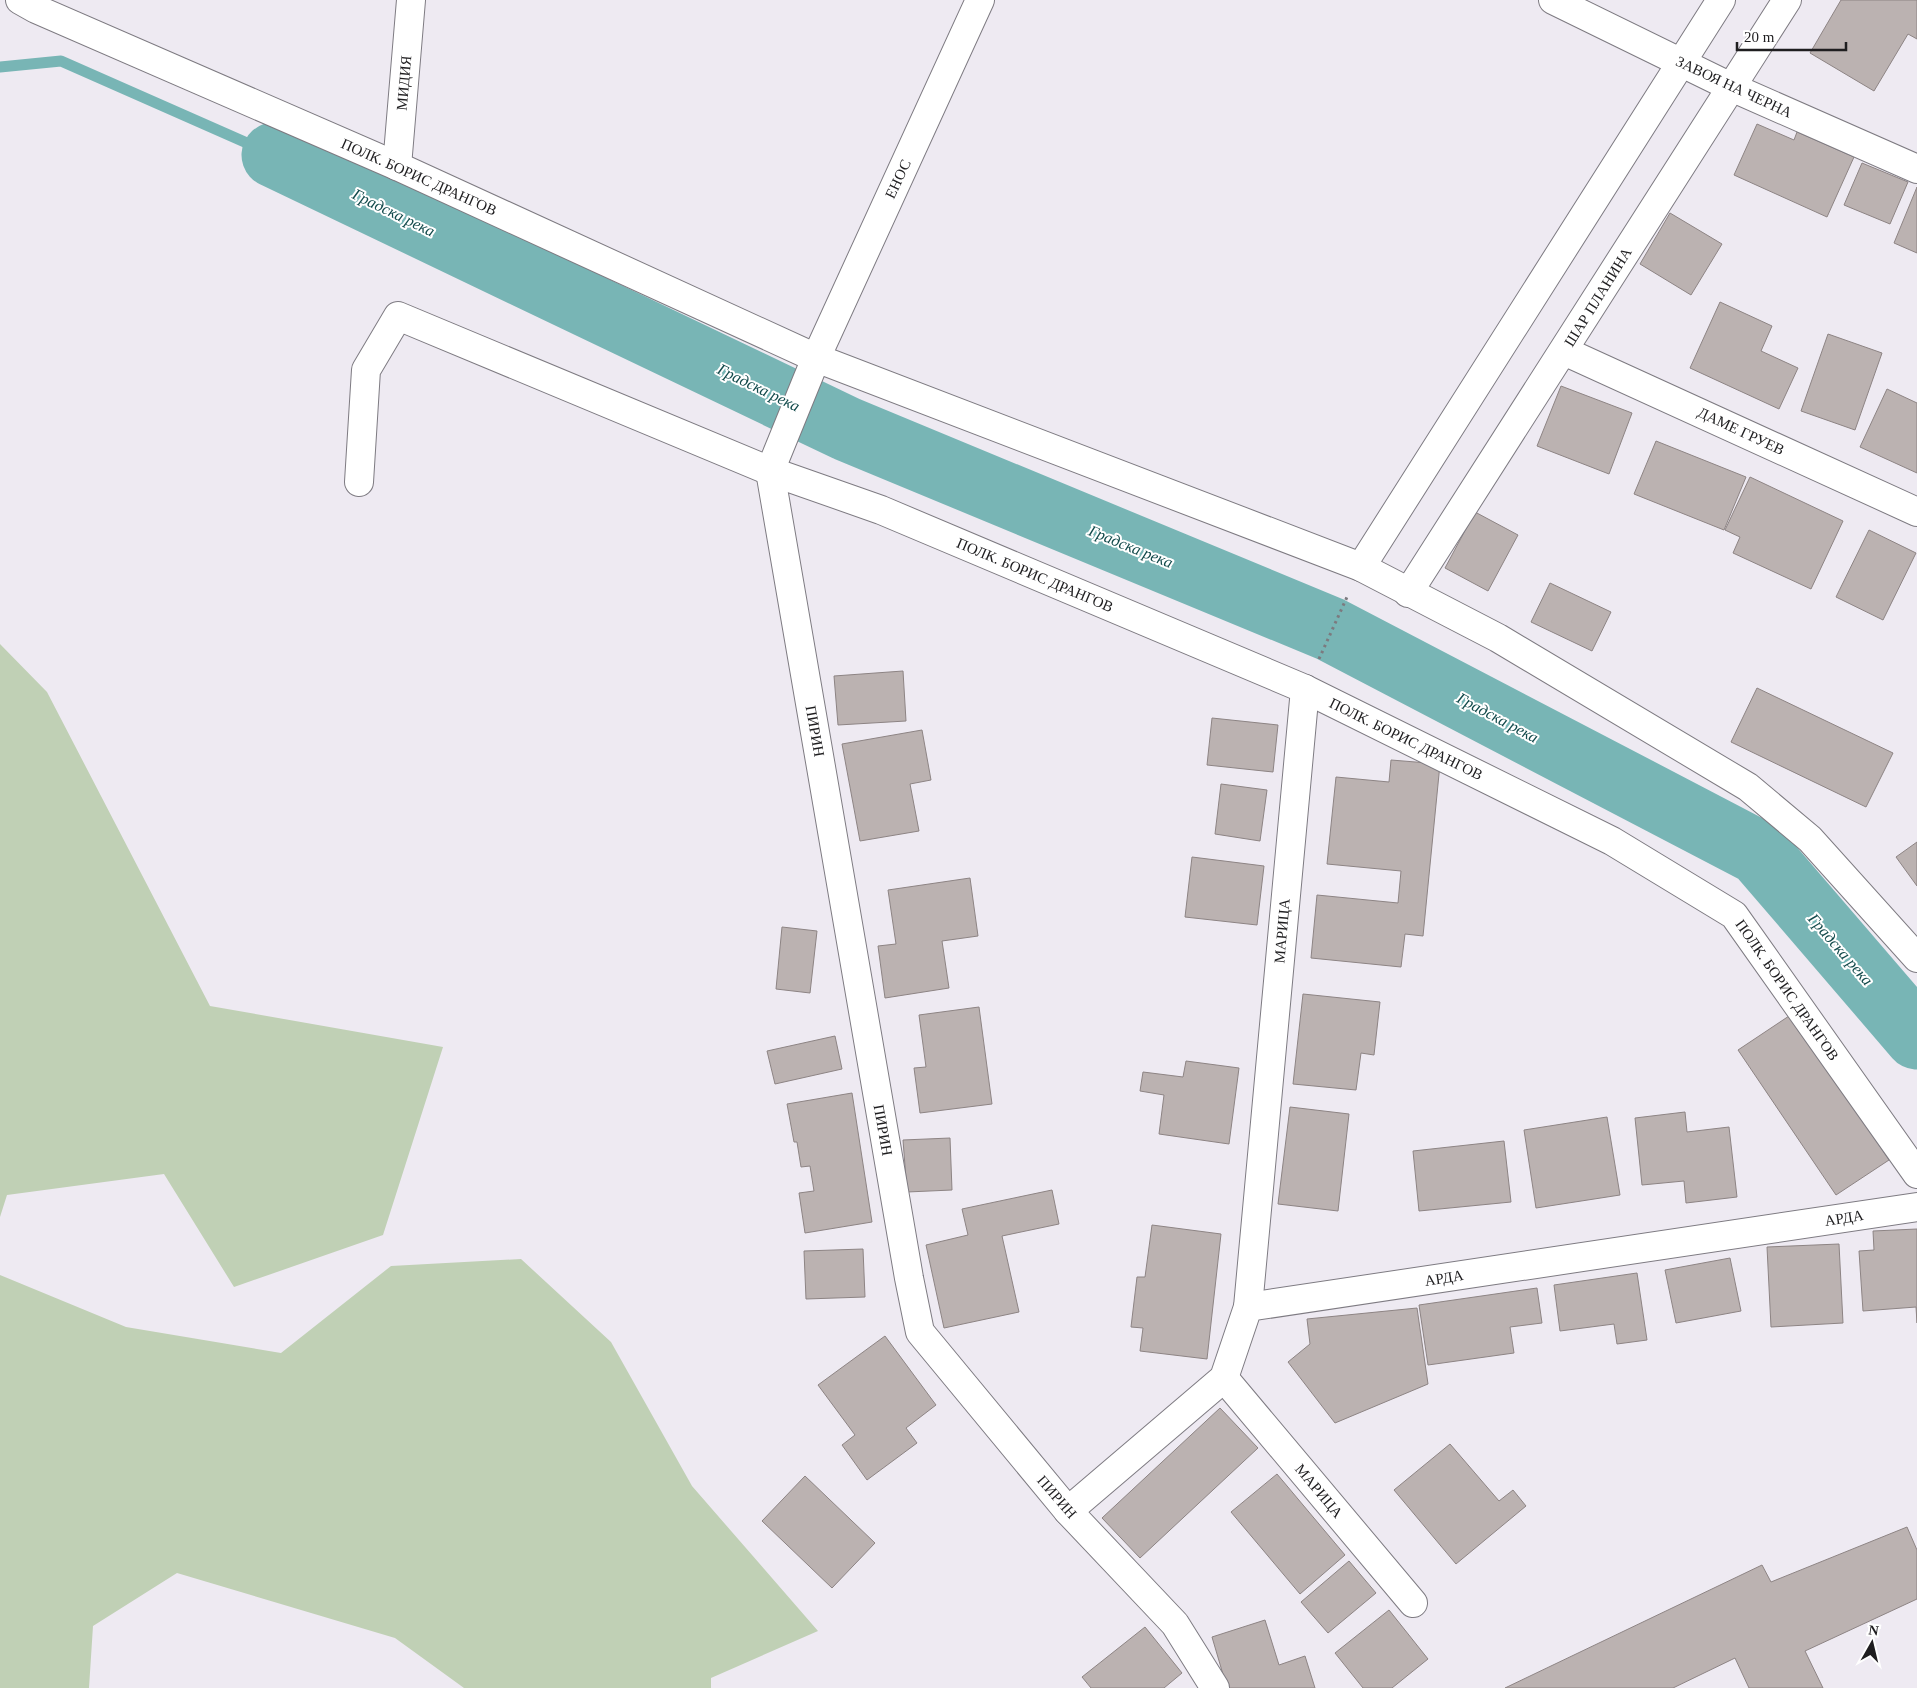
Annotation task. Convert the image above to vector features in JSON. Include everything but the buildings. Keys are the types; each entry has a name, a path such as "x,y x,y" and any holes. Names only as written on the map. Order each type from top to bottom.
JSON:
{"street":[{"name":"ПОЛК. БОРИС ДРАНГОВ","path":"20,0 36,9 397,166 816,358 1361,567 1498,638 1748,787 1810,839 1917,958"},
{"name":"МИДИЯ","path":"397,166 411,0"},
{"name":"ЕНОС","path":"816,358 980,0"},
{"name":"ЗАВОЯ НА ЧЕРНА","path":"1553,0 1731,87 1917,169"},
{"path":"1361,567 1721,0"},
{"name":"ШАР ПЛАНИНА","path":"1408,593 1787,0"},
{"name":"ПОЛК. БОРИС ДРАНГОВ","path":"359,482 366,370 398,316 770,471 882,510 1305,689 1612,841 1734,915 1917,1174"},
{"name":"ДАМЕ ГРУЕВ","path":"1564,351 1917,512"},
{"path":"770,471 816,358"},
{"name":"ПИРИН","path":"770,471 907,1268 920,1332 1068,1512 1175,1624 1215,1688"},
{"name":"МАРИЦА","path":"1248,1307 1305,689"},
{"name":"АРДА","path":"1248,1307 1917,1207"},
{"path":"1068,1512 1224,1378 1248,1307"},
{"name":"МАРИЦА","path":"1224,1378 1413,1603"}],"path":[{"path":"1305,689 1361,567"}],"green space":[{"path":"0,644 47,692 210,1006 443,1047 383,1235 234,1287 164,1174 7,1195 0,1217"},
{"path":"521,1259 611,1342 692,1486 818,1631 711,1678 711,1688 464,1688 395,1638 177,1573 93,1626 89,1688 0,1688 0,1275 126,1327 281,1353 391,1266"}],"waterway":[{"path":"0,67 61,61 274,155"},
{"name":"Градска река","path":"274,155 847,429 1330,629 1759,853 1917,1037"}]}
